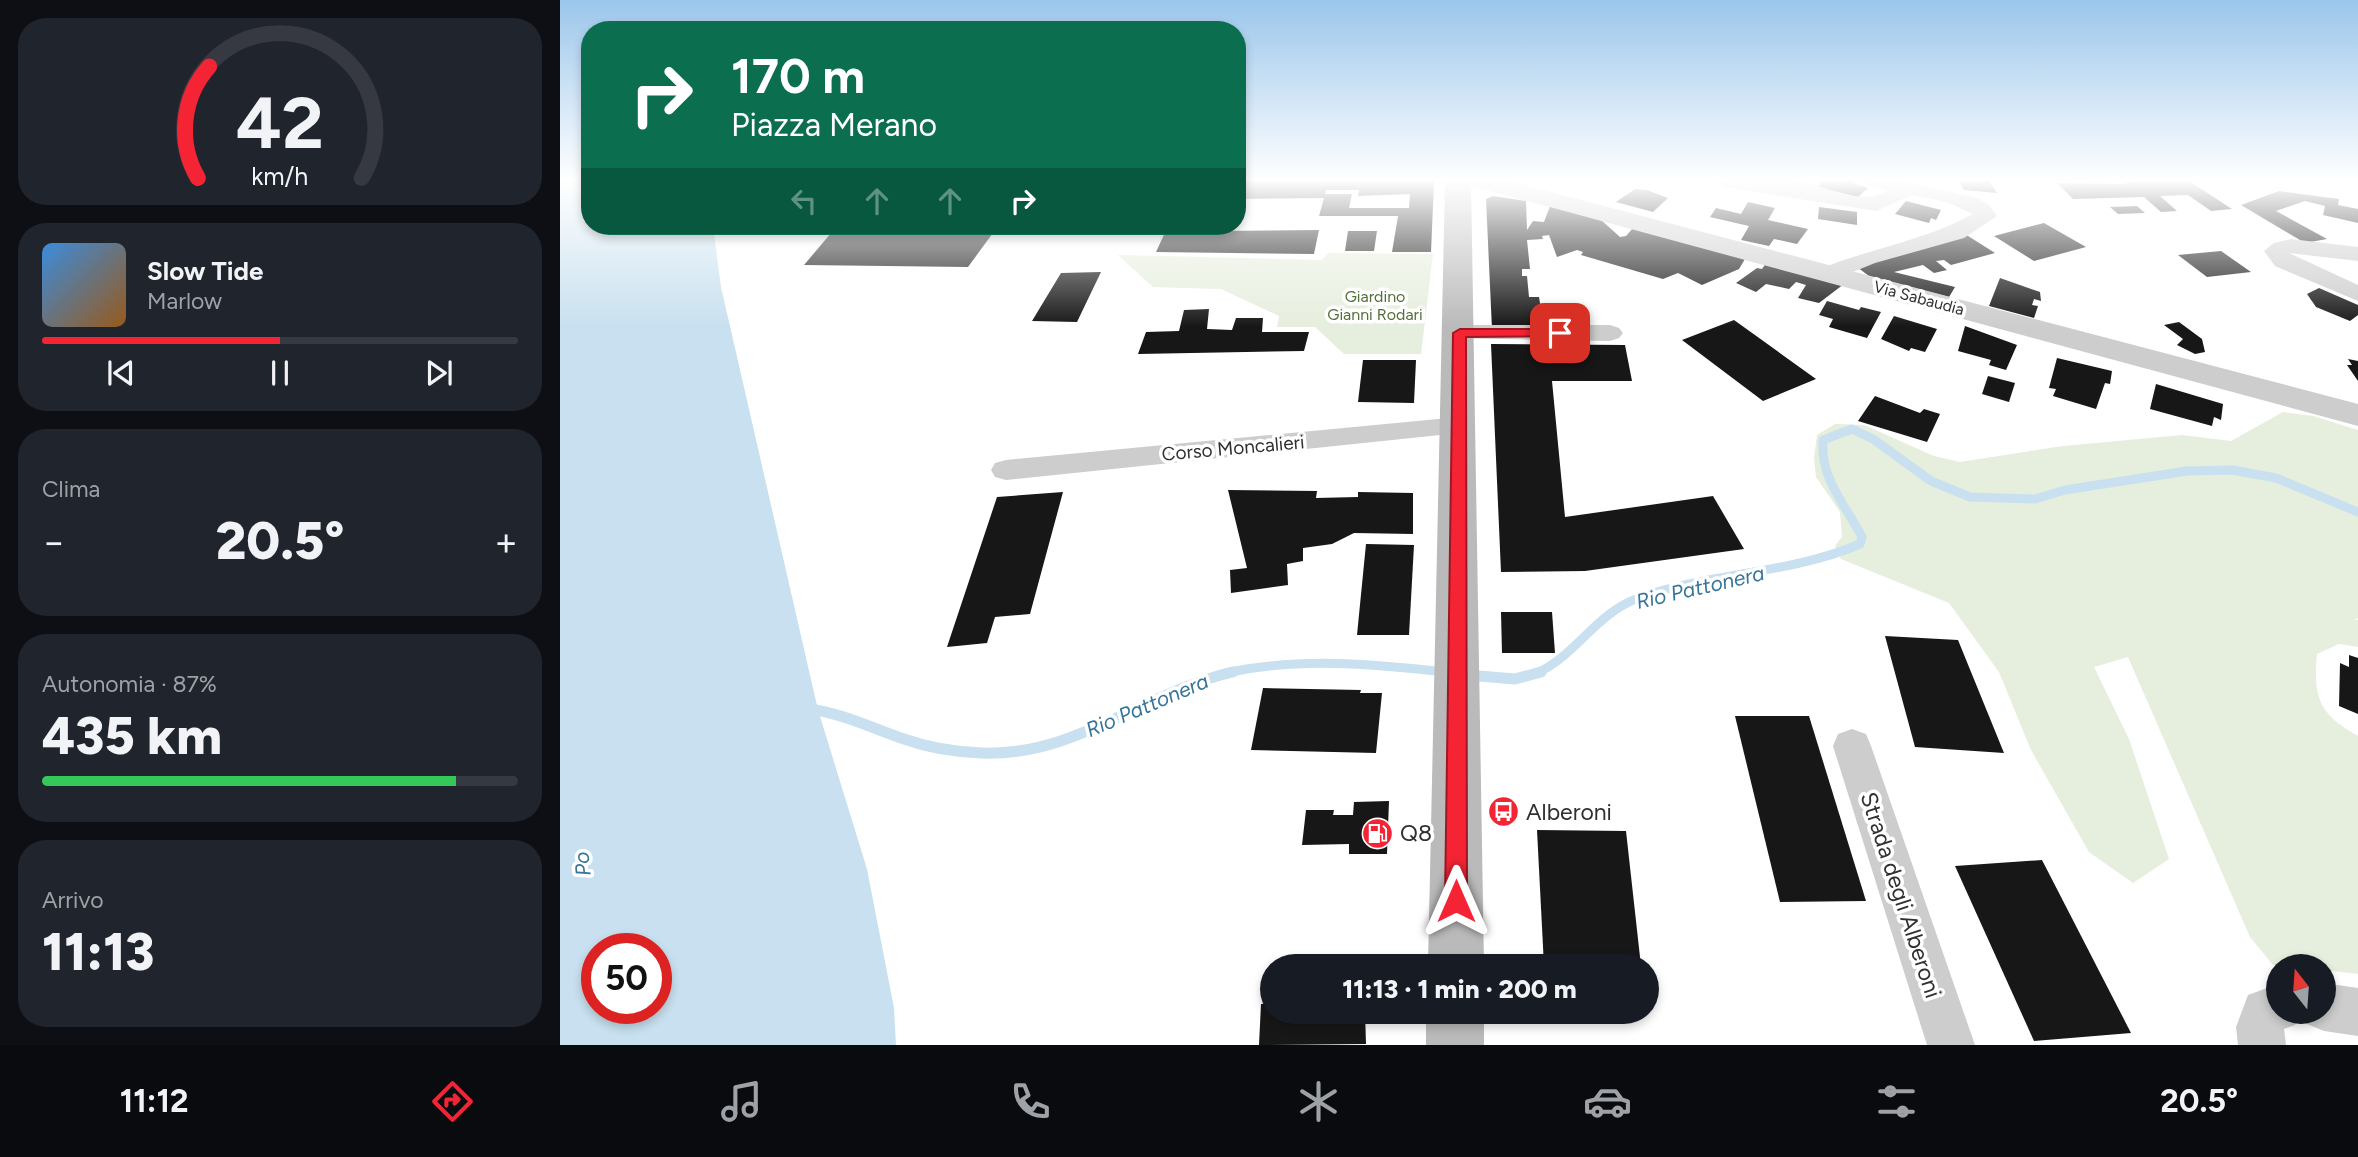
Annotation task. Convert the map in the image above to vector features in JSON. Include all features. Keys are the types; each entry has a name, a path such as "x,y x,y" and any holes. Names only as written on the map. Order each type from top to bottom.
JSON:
{"main road":[{"path":"1455,954 1459,639 1459,230"},
{"path":"1455,1024 1455,1045"}],"street":[{"name":"Via Sabaudia","path":"1666,230 2358,415"},
{"path":"1830,273 1867,258 1962,230"},
{"path":"2358,254 2288,246 2275,251 2283,261 2358,293"},
{"path":"1460,333 1610,333"},
{"name":"Corso Moncalieri","path":"1006,470 1459,426"},
{"name":"Strada degli Alberoni","path":"1852,746 1951,1045"},
{"path":"2336,1009 2358,1012"},
{"path":"2262,1045 2260,1027 2266,1012"}],"green space":[{"name":"Giardino Gianni Rodari","path":"1328,253 1433,254 1421,354 1344,354 1315,327 1277,327 1279,316 1221,289 1153,287 1118,255 1322,260"},
{"path":"2283,412 2313,416 2358,430 2358,618 2354,620 2358,620 2358,647 2339,644 2317,654 2316,682 2321,703 2327,712 2358,736 2358,974 2336,971 2336,954 2266,954 2266,956 2250,937 2128,657 2094,667 2129,739 2169,859 2133,883 2089,852 2031,750 1999,672 1949,603 1841,559 1835,546 1842,537 1840,512 1816,477 1814,458 1817,435 1835,424 1864,425 1934,456 1960,462 2063,446 2182,435 2231,441"}],"water":[{"name":"Po","path":"560,230 581,230 581,235 714,235 721,287 818,710 867,869 894,1008 896,1045 560,1045"}],"building":[{"path":"1319,230 1314,254 1156,252 1164,235 1246,235 1246,231"},
{"path":"1396,230 1432,230 1431,252 1392,252"},
{"path":"1487,230 1612,230 1620,237 1626,236 1631,230 1639,230 1745,259 1739,269 1702,285 1678,273 1663,279 1581,255 1583,252 1577,250 1557,257 1549,235 1542,236 1543,239 1527,240 1530,269 1522,269 1522,276 1527,276 1529,297 1539,297 1541,309 1546,309 1549,329 1492,329"},
{"path":"1747,230 1807,230 1797,244 1774,239 1769,246 1741,240"},
{"path":"2018,230 2056,230 2086,247 2034,261 1994,236"},
{"path":"2283,230 2310,230 2327,239 2305,243"},
{"path":"1348,231 1377,231 1374,251 1345,251"},
{"path":"1965,234 1995,253 1951,265 1944,260 1936,261 1947,270 1934,273 1923,265 1894,272 1955,287 1949,297 1869,276 1857,267 1927,248"},
{"path":"829,235 991,235 968,267 804,265"},
{"path":"2221,251 2251,272 2207,277 2178,255"},
{"path":"1766,263 1844,284 1819,303 1798,298 1806,285 1796,282 1789,289 1766,284 1756,292 1736,283 1757,268 1762,269"},
{"path":"1101,272 1077,322 1032,321 1061,273"},
{"path":"2000,278 2040,292 2041,301 2034,299 2032,305 2038,306 2034,318 1989,306"},
{"path":"2319,288 2358,305 2358,315 2350,321 2316,307 2307,294"},
{"path":"1827,301 1859,310 1861,307 1881,312 1867,338 1829,327 1833,319 1819,315"},
{"path":"1209,309 1207,329 1232,330 1236,318 1263,318 1262,332 1309,332 1304,351 1138,354 1146,332 1179,331 1184,310"},
{"path":"1894,316 1937,329 1925,352 1911,348 1909,351 1881,339"},
{"path":"1734,320 1816,379 1763,401 1682,340"},
{"path":"2179,322 2202,339 2205,352 2195,354 2177,345 2183,339 2164,325"},
{"path":"1965,326 2017,345 2006,370 1989,365 1991,360 1958,351"},
{"path":"1491,344 1625,345 1632,381 1552,381 1565,517 1713,496 1744,549 1585,571 1501,572"},
{"path":"2057,358 2112,371 2110,384 2105,383 2096,409 2053,396 2056,389 2049,388"},
{"path":"2348,359 2358,361 2358,381 2347,365 2352,365"},
{"path":"1363,360 1416,360 1414,403 1358,402"},
{"path":"1988,376 2015,383 2009,402 1982,394"},
{"path":"2156,384 2223,404 2221,420 2214,417 2212,426 2150,409"},
{"path":"1875,396 1920,413 1924,409 1940,414 1927,442 1858,421"},
{"path":"1228,490 1317,491 1316,498 1358,497 1358,492 1413,493 1413,534 1354,533 1332,544 1303,548 1303,561 1287,564 1288,585 1231,593 1230,570 1247,568"},
{"path":"1063,492 1030,614 995,617 987,643 947,647 997,497"},
{"path":"1366,544 1414,545 1409,635 1357,635"},
{"path":"1501,612 1552,612 1555,653 1502,653"},
{"path":"1885,636 1958,640 2004,753 1915,747"},
{"path":"2349,655 2358,658 2358,714 2339,706 2340,663 2349,667"},
{"path":"1263,688 1361,690 1360,693 1382,693 1376,753 1251,750"},
{"path":"1735,716 1809,716 1866,901 1780,902"},
{"path":"1389,801 1387,854 1349,854 1349,844 1302,845 1306,810 1334,810 1333,815 1353,815 1354,802"},
{"path":"1537,830 1626,831 1640,954 1543,954"},
{"path":"2042,860 2131,1033 2034,1041 1955,866"},
{"path":"1260,1024 1365,1024 1366,1044 1259,1045"}],"waterway":[{"name":"Rio Pattonera","path":"1537,673 1551,666 1609,614 1636,599 1691,583 1805,562 1860,544 1862,537 1835,491 1825,467 1823,454 1823,440 1852,429 1873,439 1931,481 1970,497 2035,499 2065,490 2187,471 2232,470 2276,478 2358,512"},
{"name":"Rio Pattonera","path":"1225,673 1307,664 1363,665 1446,672 1441,672"},
{"name":"Rio Pattonera","path":"808,709 845,717 904,739 952,751 1016,751 1048,745 1080,734 1171,693 1233,672"},
{"name":"Rio Pattonera","path":"1467,675 1515,679 1541,672"}],"place":[{"name":"Alberoni","path":"1503,812"},
{"name":"Q8","path":"1377,833"}],"route":[{"path":"1456,901 1460,333 1560,333"}]}
